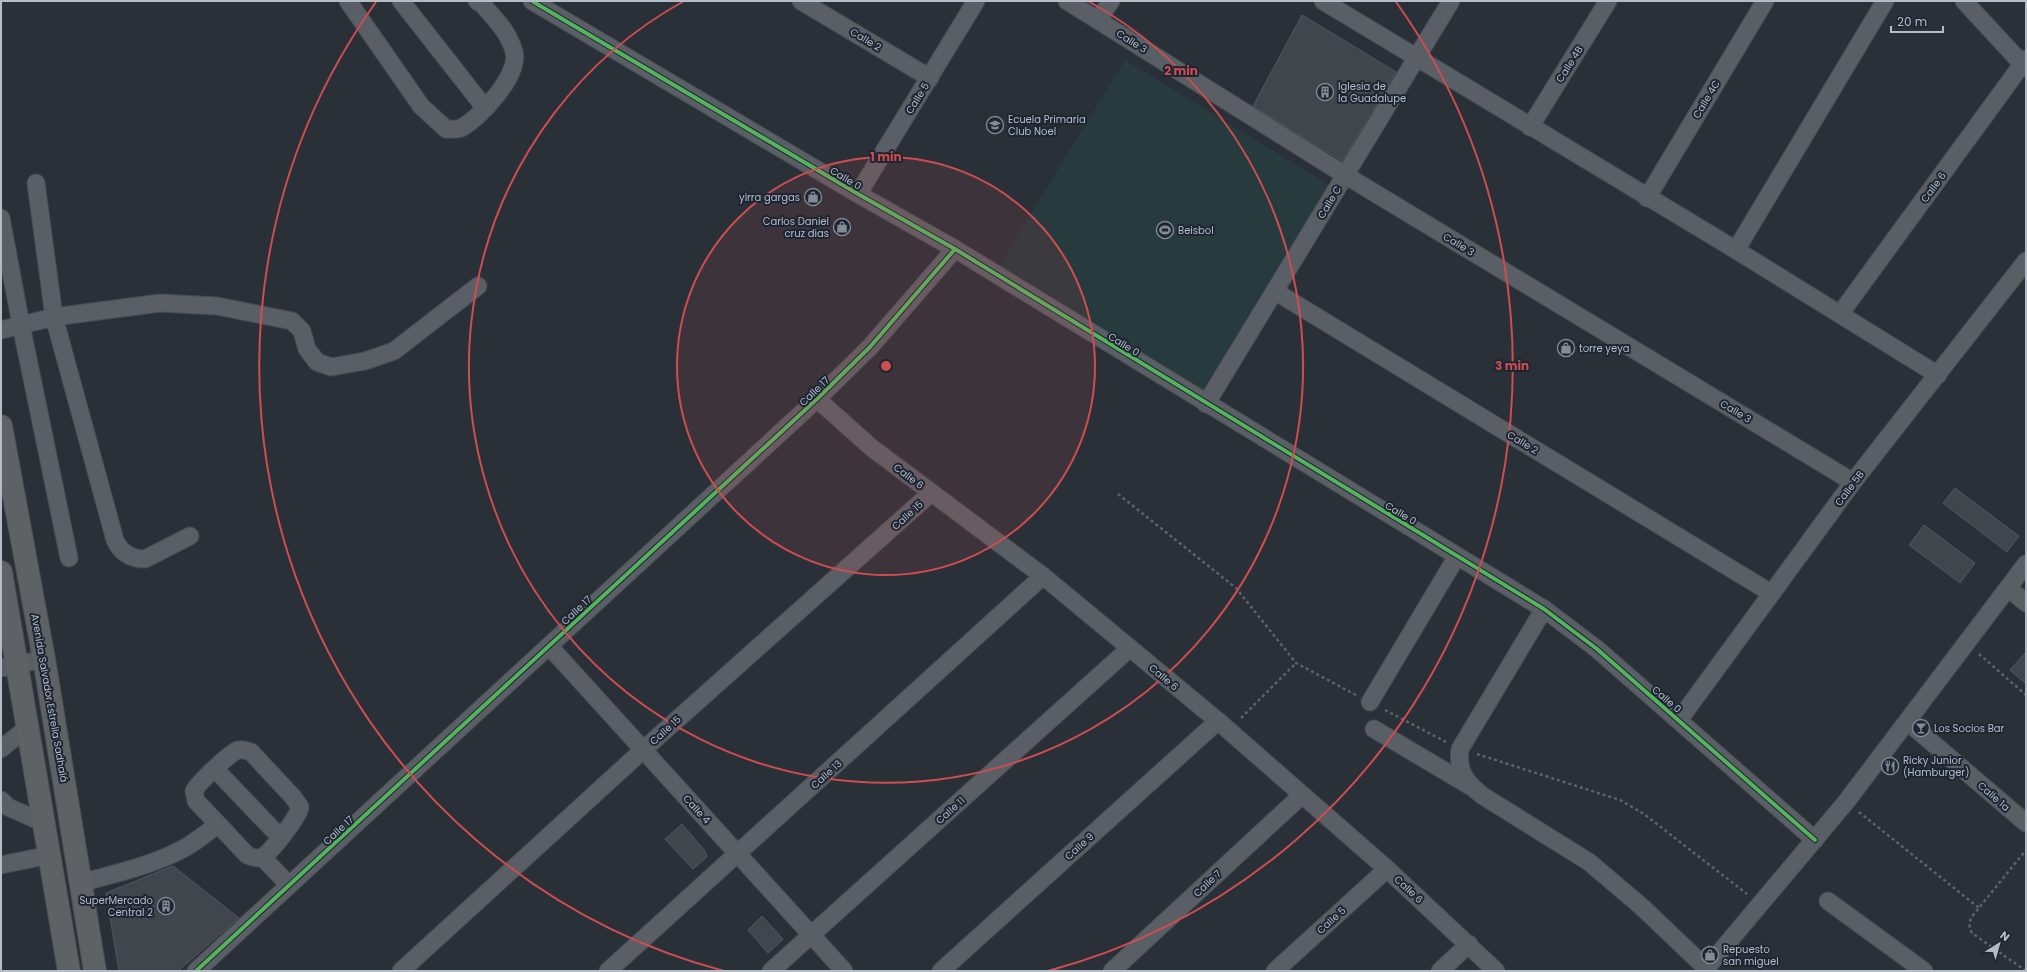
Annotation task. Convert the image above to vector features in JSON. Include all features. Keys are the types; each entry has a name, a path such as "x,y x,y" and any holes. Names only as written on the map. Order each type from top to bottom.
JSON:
{"highway":[{"name":"Avenida Salvador Estrella Sadhalá","path":"1,426 44,660 95,971"},
{"path":"1,572 9,665"},
{"path":"1,637 28,728 69,971"}],"street":[{"path":"348,1 422,106 446,129 460,129 496,100 510,76 515,54 505,30 482,4 477,1"},
{"path":"401,1 485,108"},
{"name":"Calle 0","path":"532,1 858,194 955,249 1206,404 1544,609 1597,649 1815,840"},
{"name":"Calle 2","path":"802,1 930,78"},
{"name":"Calle 5","path":"858,194 976,1"},
{"name":"Calle 3","path":"1067,1 1345,175 1853,482"},
{"path":"1098,20 1111,1"},
{"path":"1323,1 1647,198 1736,250 1938,375"},
{"name":"Calle C","path":"1206,404 1276,292 1451,1"},
{"name":"Calle 4B","path":"1530,127 1608,1"},
{"name":"Calle 4C","path":"1647,198 1766,1"},
{"path":"1736,250 1885,1"},
{"path":"1964,1 2025,64"},
{"name":"Calle 6","path":"1840,314 2025,64"},
{"path":"36,183 54,317 118,546 127,556 145,559 190,536"},
{"path":"1,218 21,325 69,558"},
{"name":"Calle 17","path":"196,971 817,399 893,322 955,249"},
{"name":"Calle 5B","path":"1679,720 1853,482 2026,261"},
{"path":"1,330 54,317 160,303 217,306 292,321 302,331 307,349 317,362 331,367 365,361 394,351 478,286"},
{"name":"Calle 2","path":"1276,292 1771,593"},
{"name":"Calle 6","path":"817,399 872,448 1043,576 1130,648 1388,869 1496,971"},
{"name":"Calle 15","path":"402,971 643,750 931,493"},
{"path":"1370,702 1457,556"},
{"path":"1374,729 1472,787 1589,862 1642,907 1705,970 1846,802 2026,564"},
{"name":"Calle 13","path":"608,971 738,855 1043,576"},
{"path":"2008,588 2026,603"},
{"path":"1472,787 1464,778 1460,767 1460,749 1544,609"},
{"name":"Calle 4","path":"549,646 844,971"},
{"name":"Calle 11","path":"771,971 1130,648"},
{"path":"9,665 44,660"},
{"name":"Calle 1a","path":"1908,722 2026,824"},
{"name":"Calle 9","path":"940,971 1221,725"},
{"path":"1,749 28,728"},
{"path":"246,750 250,752 294,797 300,807 299,813 269,852 262,857 257,858 247,855 194,796 196,786 215,769 236,751 246,750"},
{"path":"215,769 280,837"},
{"name":"Calle 7","path":"1112,971 1302,795"},
{"path":"1,800 8,807 44,822"},
{"path":"81,883 138,867 173,854 188,846 218,824"},
{"path":"1,866 50,855"},
{"path":"262,857 289,885"},
{"name":"Calle 5","path":"1275,971 1388,869"},
{"path":"1828,901 1924,971"},
{"path":"1440,971 1469,944"}],"path":[{"path":"1118,494 1236,588 1296,663 1270,687 1252,709 1221,725"},
{"path":"1967,643 2026,694"},
{"path":"1460,749 1620,800 1644,814 1760,904"},
{"path":"1846,802 1979,908"},
{"path":"2026,850 1970,920 1969,927 1972,932 2026,971"}],"shaded area":[{"name":"Beisbol","path":"1125,60 1334,188 1206,398 995,272"}],"building":[{"name":"Iglesia de la Guadalupe","path":"1302,15 1396,72 1342,161 1253,106"},
{"path":"1955,488 2019,536 2007,552 1943,503"},
{"path":"1924,525 1975,563 1960,583 1909,545"},
{"path":"2026,652 2026,684 2010,670"},
{"path":"682,824 705,851 707,857 693,869 665,839"},
{"name":"SuperMercado Central 2","path":"173,866 239,918 178,971 119,971 106,893"},
{"path":"762,916 783,939 768,953 748,930"}],"cycle path":[{"path":"532,1 858,194 955,249 1544,609 1597,649 1815,840"},
{"path":"196,971 817,399 870,347 955,249"}],"place":[{"name":"Iglesia de la Guadalupe","path":"1325,92"},
{"name":"Ecuela Primaria Club Noel","path":"995,125"},
{"name":"yirra gargas","path":"813,197"},
{"name":"Carlos Daniel cruz dias","path":"842,227"},
{"name":"Beisbol","path":"1165,230"},
{"name":"torre yeya","path":"1566,348"},
{"name":"Los Socios Bar","path":"1921,728"},
{"name":"Ricky Junior (Hamburger)","path":"1890,766"},
{"name":"SuperMercado Central 2","path":"166,906"},
{"name":"Repuesto san miguel","path":"1710,955"}]}
